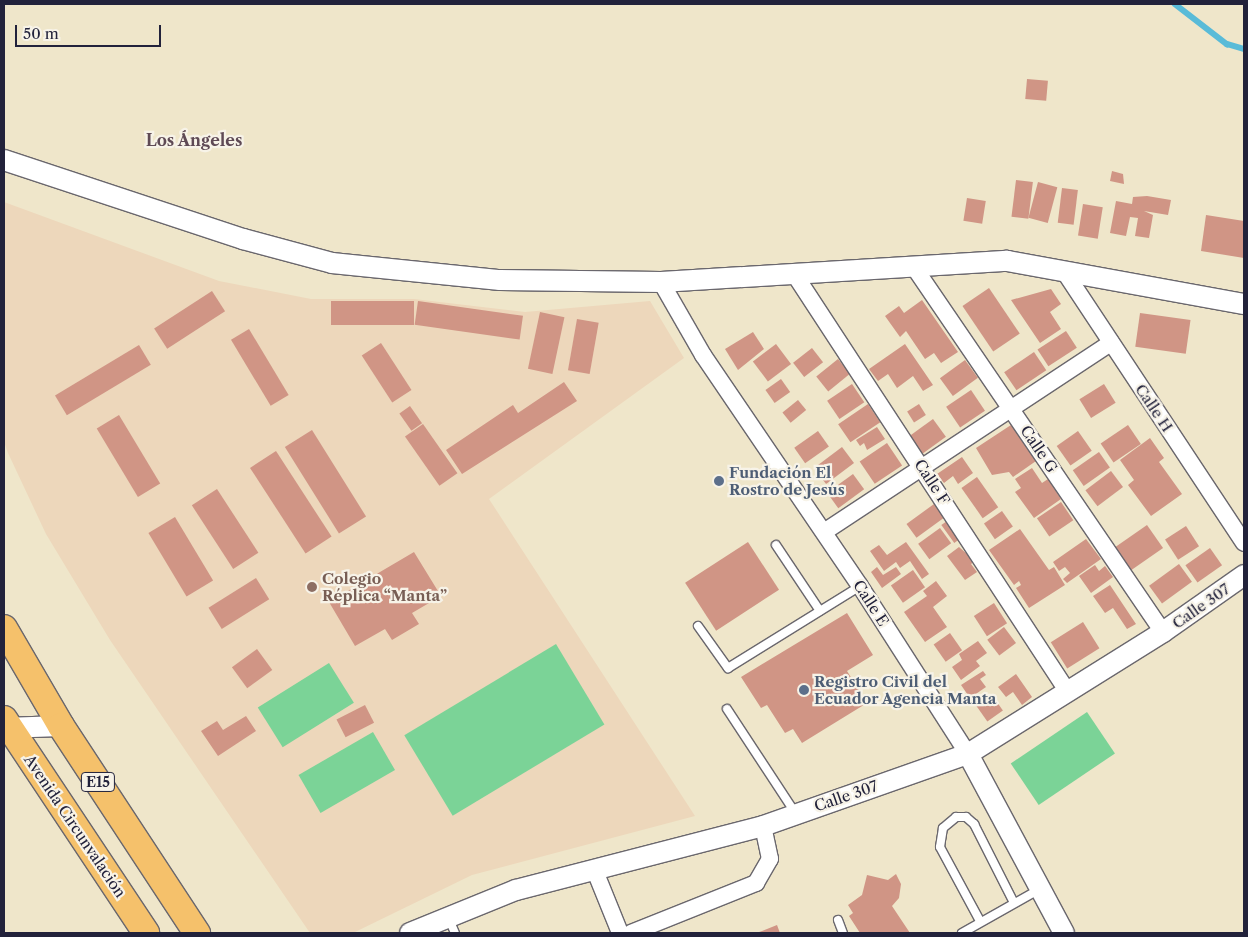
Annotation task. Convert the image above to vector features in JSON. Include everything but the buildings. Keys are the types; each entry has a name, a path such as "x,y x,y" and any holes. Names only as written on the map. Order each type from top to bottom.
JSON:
{"highway":[{"name":"E15","path":"4,628 61,726 197,933"},
{"name":"Avenida Circunvalación","path":"5,725 146,933"}],"street":[{"path":"4,160 243,239 332,262 500,280 660,282 1007,261 1244,304"},
{"name":"Calle G","path":"914,267 1163,632"},
{"name":"Calle H","path":"1064,271 1244,543"},
{"name":"Calle F","path":"795,274 923,467 1067,691"},
{"name":"Calle E","path":"660,282 703,355 860,586 968,754 1064,933"},
{"path":"824,532 1111,343"},
{"name":"Calle 307","path":"410,933 451,924 516,890 595,871 762,826 968,754 1163,632 1244,575"},
{"path":"5,725 61,726"},
{"path":"631,933 756,882 770,859 762,826"},
{"path":"595,871 620,933"}],"lane":[{"path":"776,545 820,612"},
{"path":"698,626 728,668 860,586"},
{"path":"727,709 796,814"},
{"path":"980,921 940,847 943,828 956,817 966,817 974,824 1013,902"},
{"path":"962,933 1013,902 1040,889"},
{"path":"838,920 843,933"}],"shaded area":[{"name":"Colegio Réplica “Manta”","path":"4,202 219,281 311,299 414,299 525,312 650,301 684,358 489,499 695,816 472,875 353,933 310,933 110,640 46,534 8,453 4,442"}],"green space":[{"path":"556,644 604,725 453,816 404,735"},
{"path":"329,663 354,703 283,747 258,708"},
{"path":"1087,712 1115,753 1039,805 1011,763"},
{"path":"373,732 395,770 321,813 299,775"}],"waterway":[{"path":"1175,4 1227,44 1244,49"}],"place":[{"name":"Fundación El Rostro de Jesús","path":"719,481"},
{"name":"Colegio Réplica “Manta”","path":"312,587"},
{"name":"Registro Civil del Ecuador Agencia Manta","path":"804,690"}],"district":[{"name":"Los Ángeles","path":"194,140"}]}
